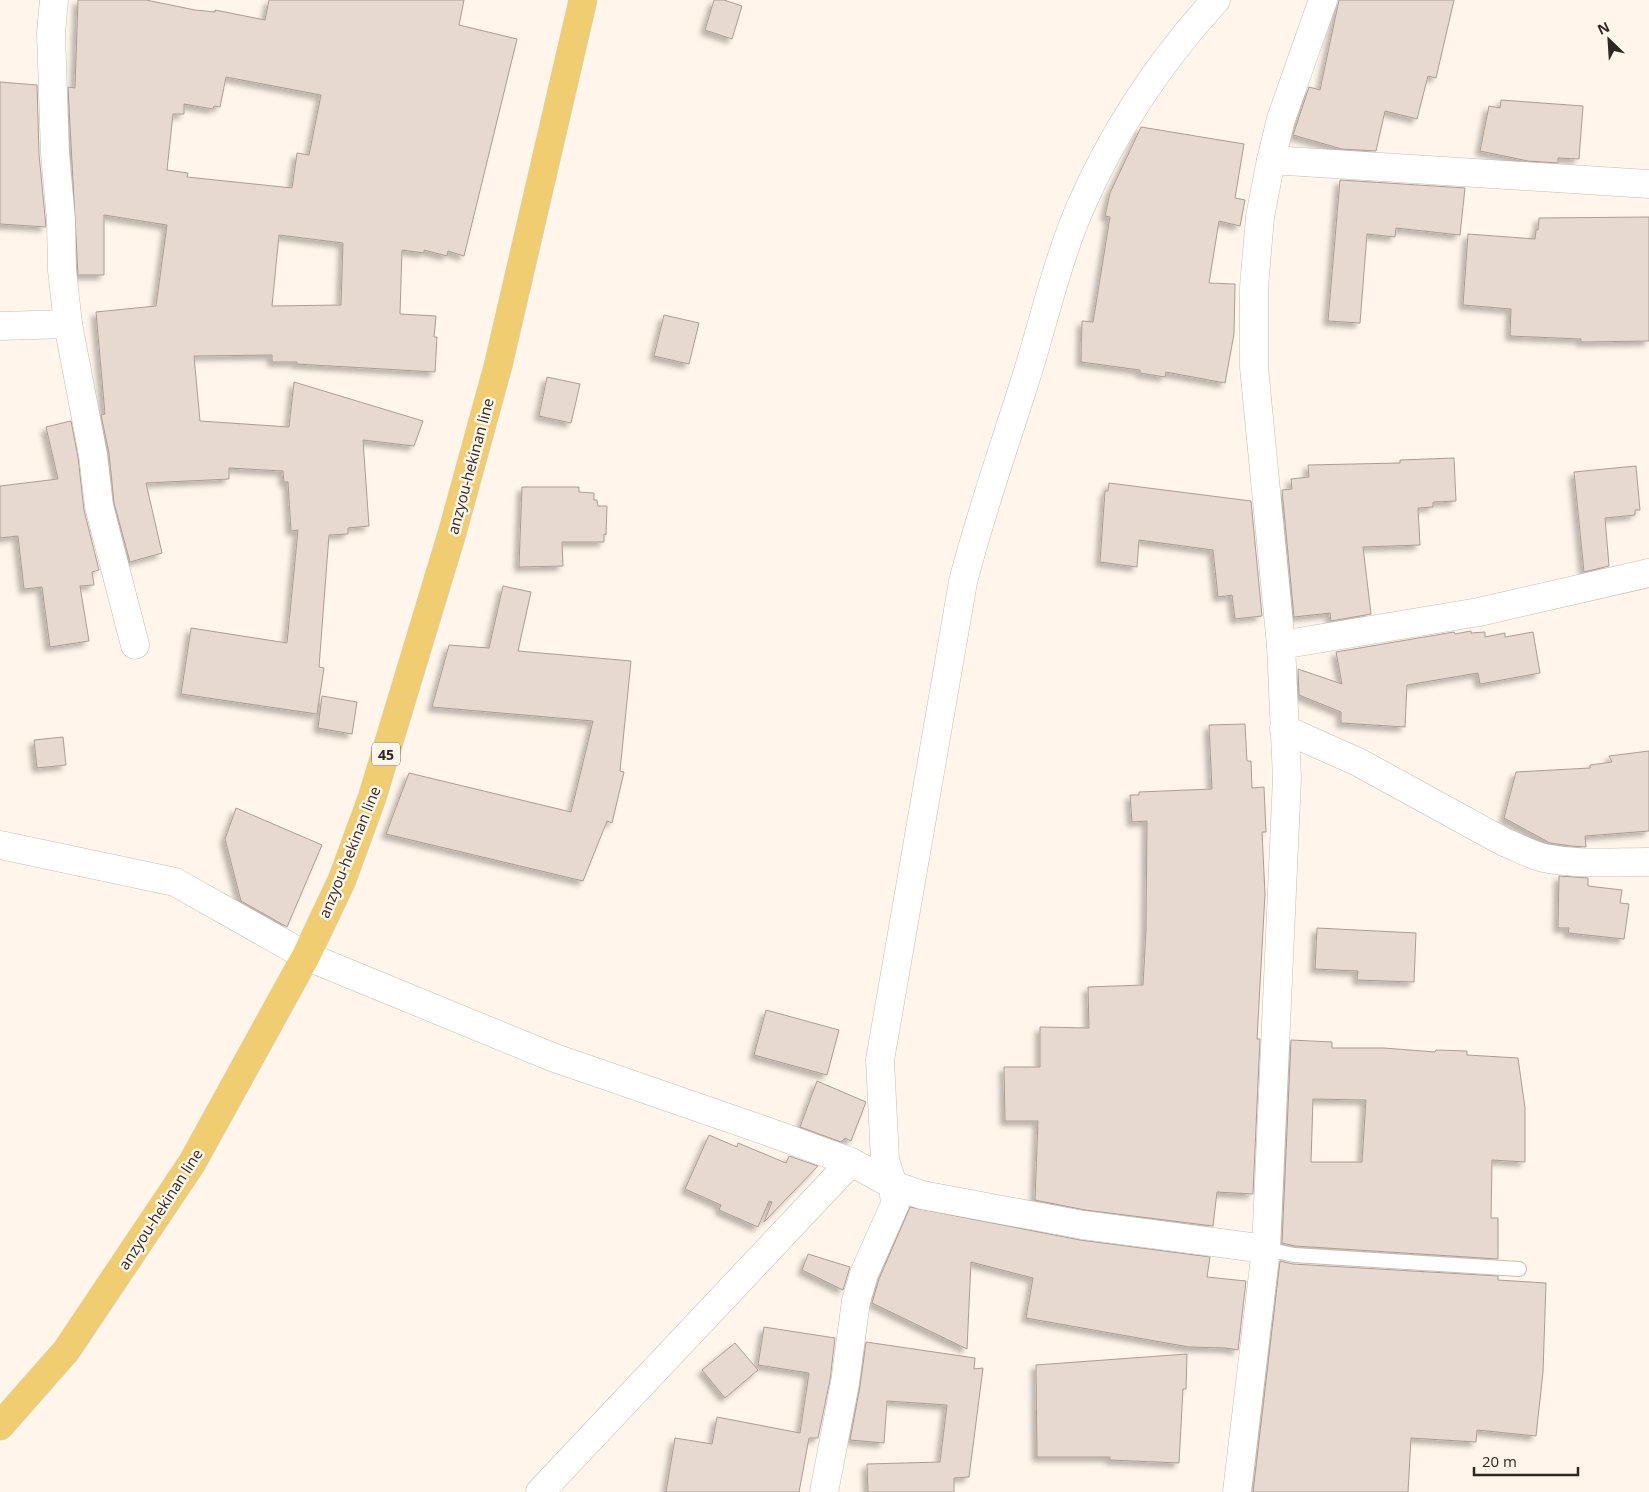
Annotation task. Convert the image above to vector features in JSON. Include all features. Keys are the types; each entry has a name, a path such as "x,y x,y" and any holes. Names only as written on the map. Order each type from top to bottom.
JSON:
{"main road":[{"name":"anzyou-hekinan line","path":"0,1426 66,1351 192,1163 306,956 342,880 372,798 453,530 498,366 583,0"}],"street":[{"path":"54,0 51,33 55,133 61,220 62,270 68,324 93,455 99,506 135,646"},
{"path":"824,1492 845,1383 856,1301 864,1274 894,1204 893,1185 885,1160 880,1060 963,582 978,524 1024,385 1064,251 1080,208 1102,163 1136,104 1169,56 1216,0"},
{"path":"1237,1492 1266,1249 1287,778 1281,645 1254,367 1254,287 1260,217 1270,160 1281,119 1323,0"},
{"path":"1270,160 1649,184"},
{"path":"0,326 68,324"},
{"path":"1281,645 1479,612 1649,574"},
{"path":"1284,730 1358,762 1504,842 1544,858 1592,862 1649,862"},
{"path":"0,845 175,882 306,956 552,1057 851,1162 893,1185 922,1195 1083,1225 1266,1249"},
{"path":"540,1492 851,1162"}],"lane":[{"path":"1266,1249 1294,1255 1518,1269"}],"building":[{"path":"78,0 146,0 195,10 215,12 215,10 265,20 269,0 464,0 459,25 517,39 464,256 448,251 447,256 424,250 424,253 402,250 400,314 436,316 434,337 437,337 435,372 297,364 297,362 272,362 272,355 194,356 200,421 289,427 294,382 423,421 414,446 363,440 369,526 348,528 348,534 329,535 319,667 324,668 317,714 181,694 191,628 287,643 298,530 291,531 288,482 284,482 283,471 229,468 229,479 146,483 162,553 130,562 114,503 109,453 101,415 105,414 96,312 156,306 167,225 104,215 104,275 78,275 68,87 75,88","holes":["226,77 321,95 309,155 297,153 292,188 187,177 188,173 167,170 173,114 184,114 184,104 213,109 214,106 220,107","279,235 343,243 341,305 272,306"]},
{"path":"714,0 724,0 742,6 732,39 705,30"},
{"path":"1339,0 1454,0 1436,78 1428,76 1417,119 1385,111 1376,151 1342,149 1293,135 1309,87 1320,90"},
{"path":"0,82 37,85 39,154 46,227 0,224"},
{"path":"1501,100 1583,106 1579,159 1558,158 1558,163 1528,161 1480,151 1489,106 1500,108"},
{"path":"1141,127 1244,144 1235,198 1245,200 1240,226 1219,221 1209,283 1235,284 1234,334 1225,383 1166,372 1165,377 1140,373 1140,370 1081,362 1082,321 1093,322 1110,217 1105,216 1110,193"},
{"path":"1340,180 1465,188 1460,235 1396,228 1395,237 1367,234 1360,323 1328,321"},
{"path":"1649,217 1649,341 1581,342 1581,339 1510,336 1511,309 1463,305 1468,234 1535,239 1539,218"},
{"path":"664,315 699,323 689,364 654,356"},
{"path":"547,377 580,384 571,423 539,416"},
{"path":"71,421 78,457 84,510 99,570 92,572 94,585 80,586 89,641 50,647 42,587 24,589 18,536 0,538 0,486 58,479 46,427"},
{"path":"1454,458 1456,501 1433,502 1433,507 1418,508 1420,545 1363,547 1371,614 1331,621 1330,613 1294,617 1282,490 1292,489 1291,479 1309,477 1308,465 1400,463 1400,460"},
{"path":"1636,466 1640,510 1635,510 1635,515 1605,518 1609,566 1584,572 1574,472"},
{"path":"1109,483 1251,501 1262,616 1235,619 1232,595 1218,597 1213,550 1139,540 1137,567 1100,562 1105,491 1108,491"},
{"path":"522,487 579,487 579,492 594,493 594,500 597,500 598,506 607,506 604,542 562,542 563,566 519,567"},
{"path":"503,586 531,592 518,651 631,661 620,771 624,772 612,823 607,821 583,881 386,834 409,773 571,812 593,721 432,707 449,645 489,648"},
{"path":"1471,631 1471,633 1485,632 1485,637 1505,633 1505,637 1533,632 1540,673 1480,684 1478,673 1407,685 1405,727 1341,723 1341,712 1299,695 1298,669 1342,684 1336,652 1454,632 1455,634"},
{"path":"322,696 357,702 352,734 318,728"},
{"path":"1245,724 1247,761 1251,761 1252,788 1264,787 1266,832 1262,832 1265,894 1257,1039 1260,1039 1253,1194 1217,1192 1213,1226 1085,1210 1035,1200 1038,1121 1005,1121 1004,1067 1040,1067 1040,1027 1089,1028 1088,987 1143,985 1146,930 1147,821 1132,822 1130,795 1139,795 1139,792 1212,789 1209,725"},
{"path":"63,737 66,765 37,768 34,740"},
{"path":"1649,751 1649,831 1585,836 1586,847 1571,846 1550,843 1504,818 1516,772 1590,768 1590,765 1612,762 1609,756"},
{"path":"236,808 322,845 287,927 241,901 225,839"},
{"path":"1559,876 1588,878 1588,886 1622,890 1620,903 1629,904 1624,939 1568,933 1569,928 1558,928"},
{"path":"1317,928 1416,933 1414,982 1357,980 1358,971 1315,969"},
{"path":"766,1010 839,1030 827,1075 754,1055"},
{"path":"1291,1040 1332,1042 1332,1048 1384,1048 1435,1052 1436,1050 1467,1051 1467,1055 1518,1058 1525,1108 1525,1162 1492,1160 1491,1218 1498,1218 1498,1259 1295,1246 1282,1243","holes":["1313,1099 1366,1100 1362,1162 1311,1162"]},
{"path":"817,1081 866,1102 851,1141 845,1138 841,1142 800,1127"},
{"path":"709,1135 737,1147 738,1143 786,1163 789,1156 818,1166 764,1222 772,1202 769,1201 758,1227 719,1210 721,1205 685,1189"},
{"path":"910,1207 1080,1240 1210,1257 1207,1277 1246,1281 1238,1350 1189,1347 1026,1318 1033,1278 971,1262 967,1349 872,1303 879,1279"},
{"path":"808,1254 850,1267 843,1290 802,1270"},
{"path":"1280,1261 1293,1264 1498,1276 1498,1280 1546,1283 1543,1372 1536,1436 1477,1430 1476,1442 1411,1438 1408,1492 1253,1492"},
{"path":"764,1327 835,1338 830,1380 818,1438 809,1438 799,1492 666,1492 675,1438 712,1444 717,1417 800,1433 809,1373 758,1365"},
{"path":"866,1342 975,1358 974,1369 983,1368 969,1477 954,1478 954,1492 868,1492 867,1464 940,1462 947,1405 887,1401 884,1443 850,1440"},
{"path":"735,1343 758,1370 725,1398 702,1370"},
{"path":"1187,1354 1186,1389 1183,1389 1179,1463 1110,1460 1110,1457 1037,1457 1036,1365"}]}
